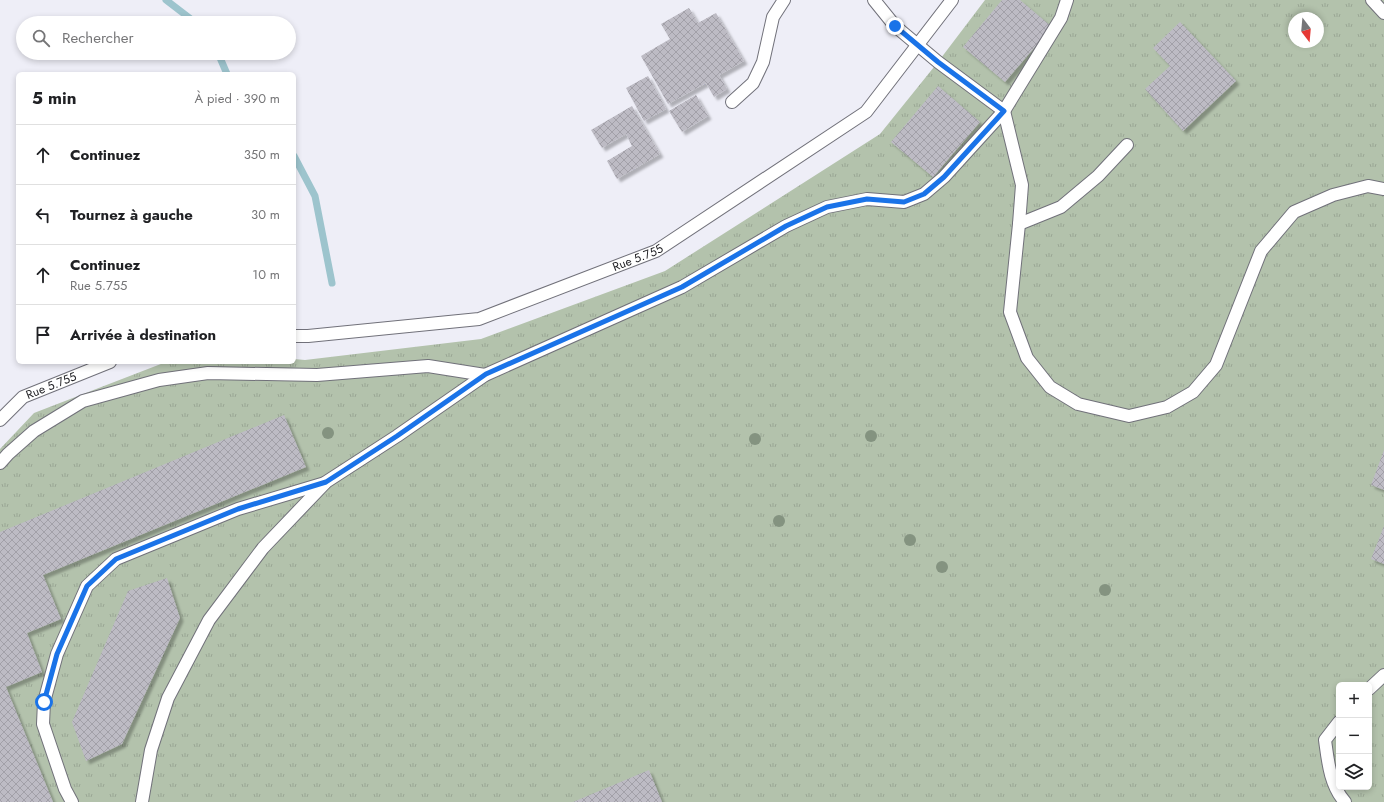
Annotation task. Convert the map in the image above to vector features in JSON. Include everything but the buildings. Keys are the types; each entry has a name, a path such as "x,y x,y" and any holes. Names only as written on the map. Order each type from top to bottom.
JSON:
{"lane":[{"path":"732,102 753,82 763,62 773,17 784,0"},
{"path":"874,0 895,26 938,62 1004,111 1022,185 1010,312 1027,358 1050,387 1078,404 1129,416 1167,407 1193,392 1216,365 1261,251 1294,212 1333,195 1368,186 1384,189"},
{"name":"Rue 5.755","path":"296,336 479,319 656,251 866,112 952,0"},
{"path":"142,802 151,750 168,698 209,620 263,548 326,482 397,436 486,374 682,287 786,226 827,207 867,199 904,202 924,194 944,177 1004,111 1061,18 1067,0"},
{"path":"1372,0 1384,13"},
{"path":"1019,224 1060,206 1098,176 1127,145"},
{"name":"Rue 5.755","path":"0,420 22,397 105,364"},
{"path":"0,463 34,431 83,401 159,380 208,374 317,375 428,366 486,374"},
{"path":"72,802 65,789 43,724 44,702 57,654 87,586 116,559 238,509 326,482"},
{"path":"1372,686 1384,676"},
{"path":"1336,726 1325,740 1329,769 1340,796 1346,802"}],"green space":[{"path":"985,0 1384,0 1384,802 0,802 0,449 34,413 161,364 296,364 296,359 305,360 481,339 665,271 880,134 938,62"}],"waterway":[{"path":"166,0 187,16"},
{"path":"221,60 226,72"},
{"path":"296,160 315,196 332,283"}],"route":[{"path":"44,702 57,654 87,586 116,559 238,509 326,482 397,436 486,374 682,287 786,226 827,207 867,199 904,202 924,194 944,177 1004,111 938,62 895,26"}]}
